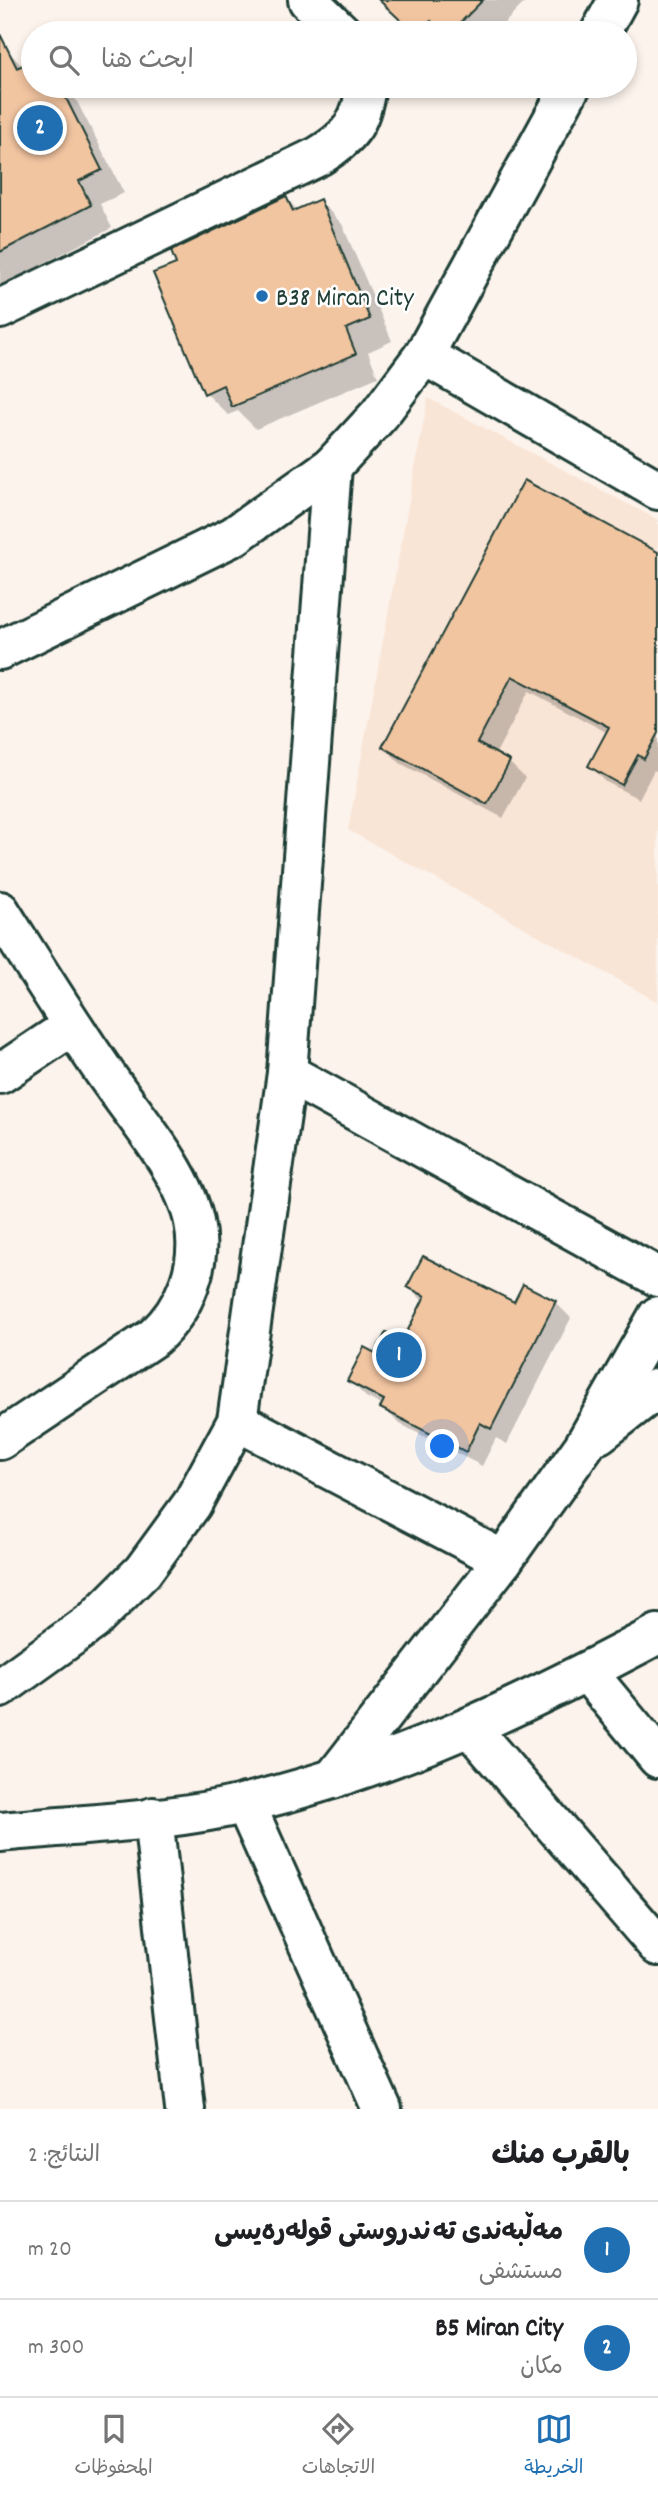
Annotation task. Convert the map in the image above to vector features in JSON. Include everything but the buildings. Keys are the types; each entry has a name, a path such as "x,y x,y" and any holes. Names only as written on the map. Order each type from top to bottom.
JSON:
{"street":[{"path":"309,0 330,21"},
{"path":"607,21 618,0"},
{"path":"0,309 319,156 344,140 360,116 364,98"},
{"path":"0,650 234,536 332,467 379,415 424,355 564,98"},
{"path":"424,355 658,490"},
{"path":"0,1688 93,1621 143,1571 192,1504 237,1421 287,1073 332,467"},
{"path":"0,911 72,1026 184,1192 195,1224 194,1260 186,1295 169,1323 155,1337 0,1440"},
{"path":"0,1074 72,1026"},
{"path":"287,1073 658,1277"},
{"path":"333,1779 503,1560 584,1446 658,1316"},
{"path":"584,1446 658,1388"},
{"path":"237,1421 503,1560"},
{"path":"0,1832 153,1817 245,1803 333,1779 471,1729 658,1634"},
{"path":"587,1672 658,1758"},
{"path":"471,1729 658,1946"},
{"path":"245,1803 382,2109"},
{"path":"153,1817 185,2109"}],"shaded area":[{"path":"428,398 658,520 658,1002 348,830"}],"place":[{"name":"B5 Miran City","path":"40,128"},
{"name":"B38 Miran City","path":"262,296"},
{"name":"مەڵبەندی تەندروستی قولەرەیسی","path":"399,1355"}]}
